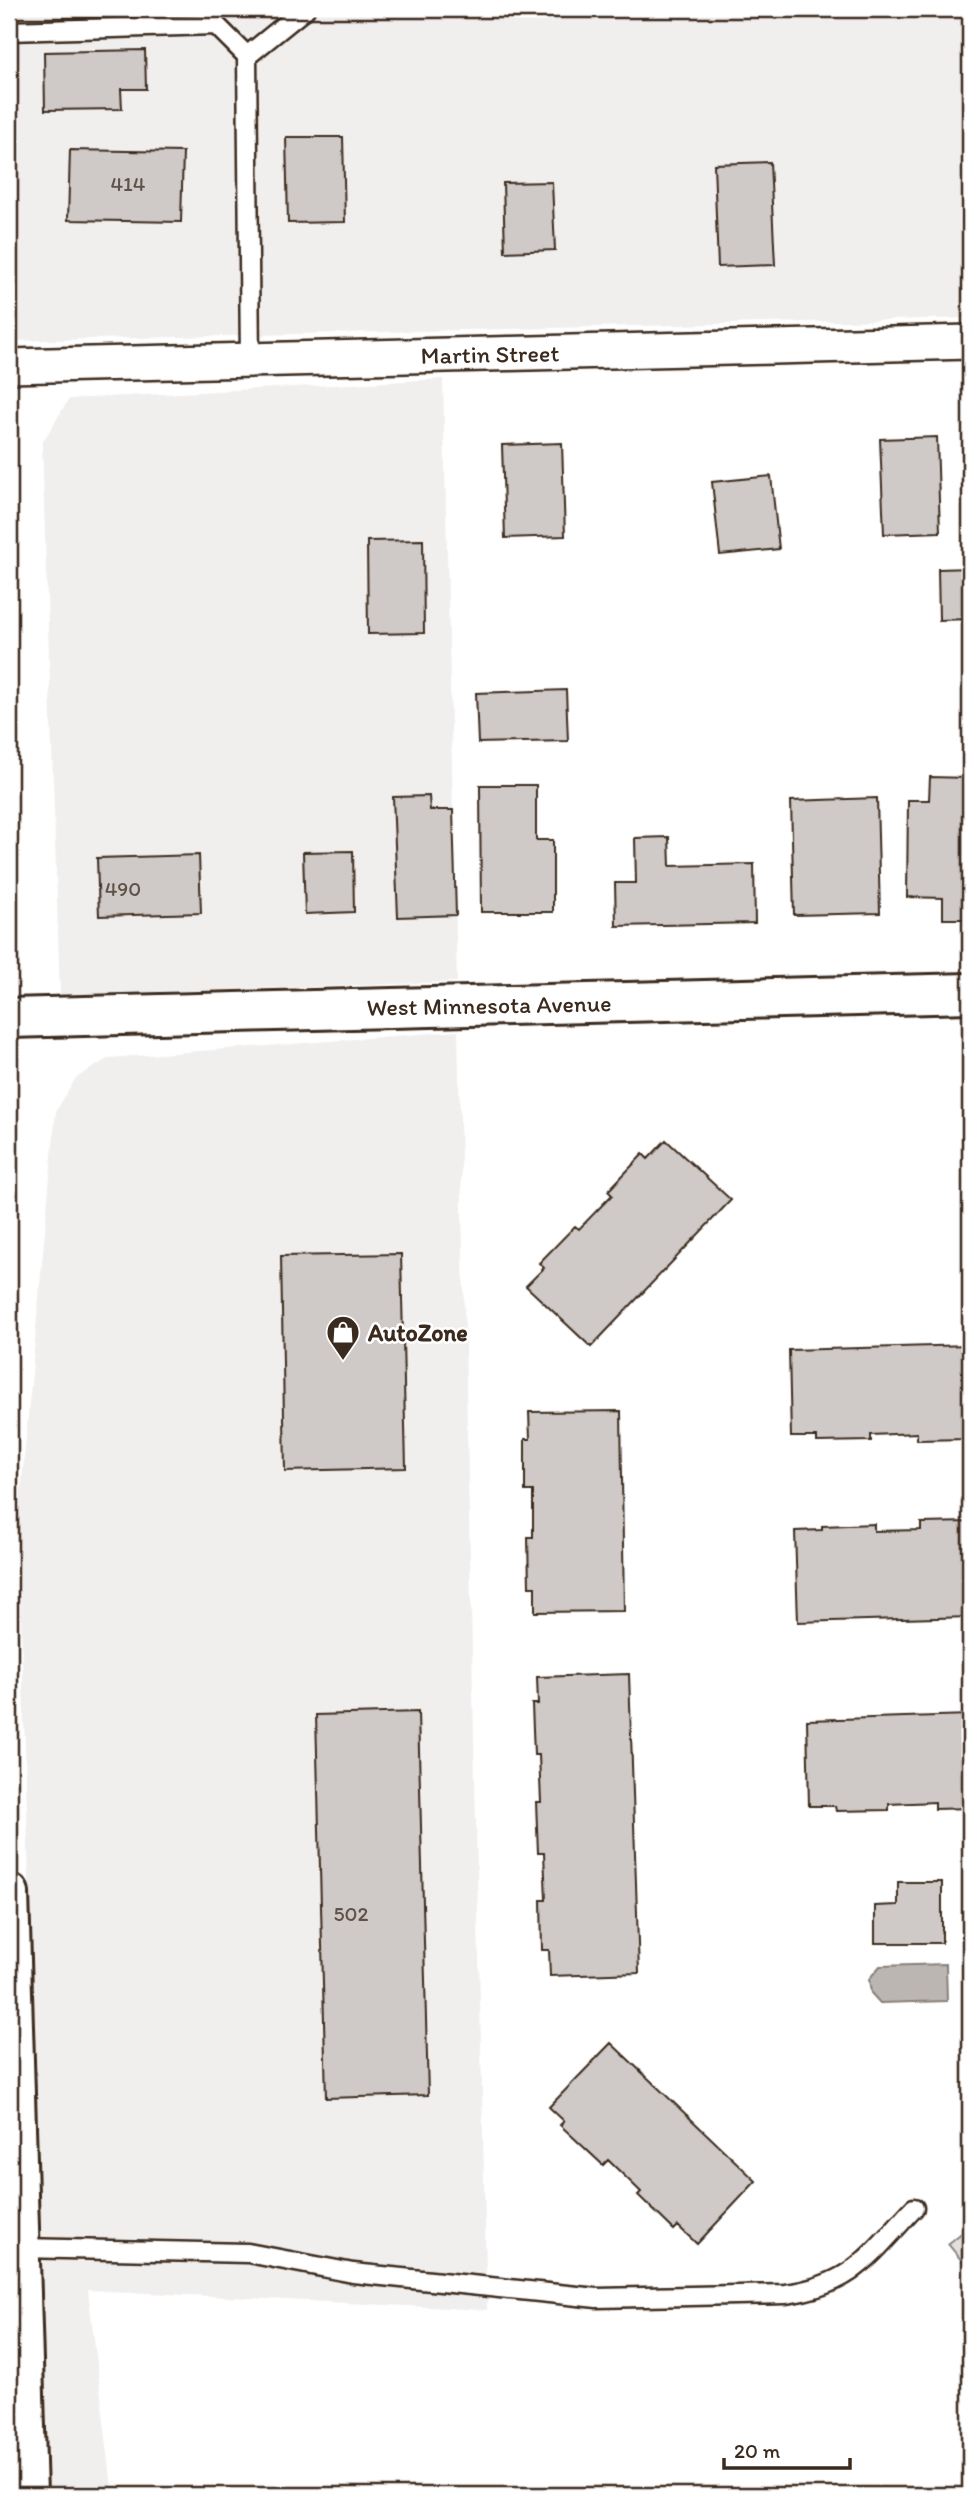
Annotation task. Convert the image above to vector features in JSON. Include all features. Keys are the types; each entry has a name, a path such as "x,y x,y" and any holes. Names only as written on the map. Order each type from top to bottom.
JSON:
{"main road":[{"name":"West Minnesota Avenue","path":"9,1018 970,993"},
{"path":"9,1893 27,2495"}],"street":[{"name":"Martin Street","path":"9,366 970,342"}],"lane":[{"path":"247,56 305,9"},
{"path":"9,31 216,25 247,56 250,360"},
{"path":"20,2248 248,2253 353,2273 597,2298 785,2294 809,2291 849,2274 914,2208"}],"shaded area":[{"path":"9,9 970,9 970,318 9,341"},
{"path":"443,379 457,982 60,995 42,443 69,399"},
{"path":"458,1031 487,2310 88,2290 113,2495 48,2495 18,1524 56,1111 76,1078 109,1058"},
{"path":"946,1964 947,2001 880,2003 871,1993 869,1979 880,1966"},
{"path":"970,2226 970,2271 948,2244"}],"building":[{"path":"145,50 146,89 121,89 122,109 45,110 44,52"},
{"path":"286,137 343,137 345,222 288,223"},
{"path":"70,150 183,152 181,222 68,220"},
{"path":"770,162 775,265 718,267 714,164"},
{"path":"552,182 555,250 505,252 503,183"},
{"path":"937,437 940,532 884,534 880,439"},
{"path":"562,443 565,536 505,538 502,445"},
{"path":"771,476 779,549 720,555 712,482"},
{"path":"423,540 424,633 368,634 367,541"},
{"path":"970,568 970,619 939,620 938,569"},
{"path":"566,690 568,741 478,743 476,693"},
{"path":"930,777 968,778 970,919 943,919 943,898 907,897 908,800 929,800"},
{"path":"480,785 536,785 536,840 553,840 553,912 481,912"},
{"path":"429,796 430,810 453,810 456,915 398,917 393,797"},
{"path":"877,798 880,913 794,915 791,801"},
{"path":"669,837 670,866 754,864 755,923 616,926 615,883 636,883 635,838"},
{"path":"353,851 354,912 305,914 303,852"},
{"path":"199,855 201,913 99,916 97,858"},
{"path":"666,1140 731,1200 591,1347 526,1286 544,1268 539,1263 575,1226 579,1229 612,1195 608,1191 643,1154 648,1159"},
{"name":"AutoZone","path":"401,1254 406,1468 285,1471 281,1256"},
{"path":"970,1345 968,1439 917,1440 917,1433 871,1435 871,1441 817,1442 817,1437 791,1437 789,1350"},
{"path":"621,1411 624,1611 535,1612 535,1587 529,1587 528,1537 533,1537 533,1491 525,1491 525,1439 530,1439 529,1412"},
{"path":"970,1522 970,1617 798,1622 795,1531 822,1530 822,1526 874,1524 874,1531 921,1530 921,1523"},
{"path":"629,1674 639,1973 550,1976 549,1950 542,1950 541,1900 546,1900 544,1853 538,1853 536,1802 541,1802 539,1755 534,1755 532,1704 538,1704 537,1677"},
{"path":"418,1712 428,2095 326,2098 316,1715"},
{"path":"970,1715 970,1808 935,1809 935,1802 889,1804 889,1810 836,1811 835,1806 809,1806 807,1720"},
{"path":"898,1882 942,1882 942,1943 875,1943 875,1906 898,1905"},
{"path":"611,2043 756,2181 697,2244 678,2226 674,2230 638,2195 641,2192 608,2160 603,2165 560,2125 564,2121 549,2107"}],"place":[{"name":"AutoZone","path":"343,1362"}]}
